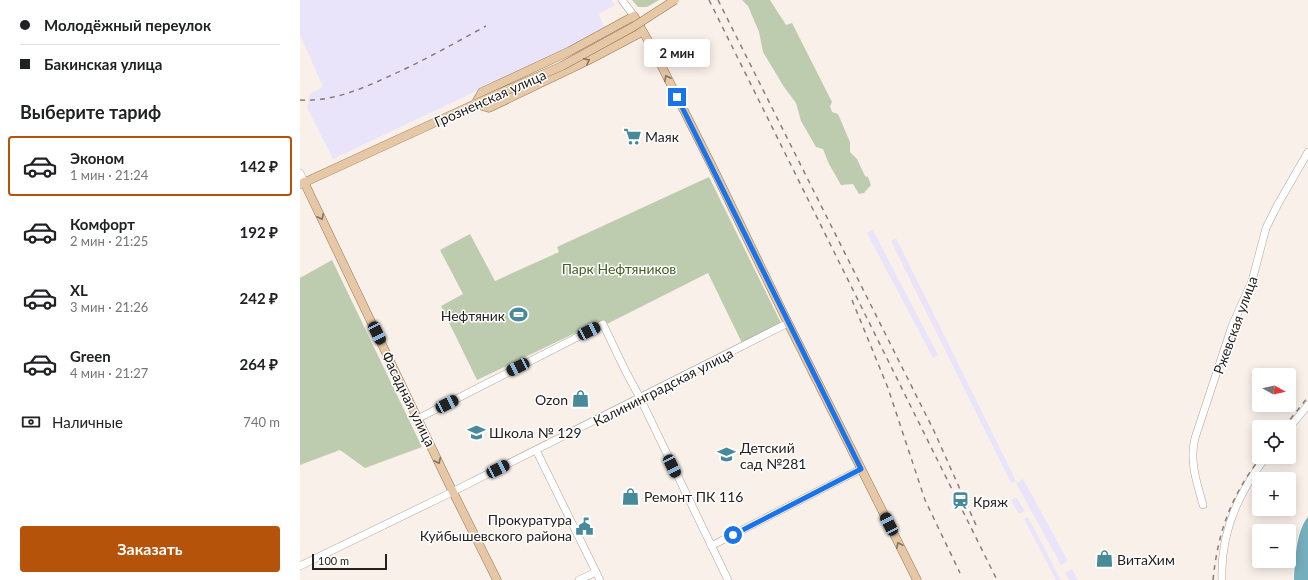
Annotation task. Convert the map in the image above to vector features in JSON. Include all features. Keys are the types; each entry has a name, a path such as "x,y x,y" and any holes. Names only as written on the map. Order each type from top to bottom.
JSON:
{"main road":[{"name":"Грозненская улица","path":"302,183 562,66 633,27 675,0"},
{"path":"642,32 589,60 489,108 475,104 482,92 570,50 634,16 654,52 712,167 788,323 917,580"},
{"path":"606,32 642,32"},
{"name":"Фасадная улица","path":"302,183 419,418 497,580"}],"street":[{"path":"622,0 634,16"},
{"name":"Ржевская улица","path":"1203,505 1194,472 1193,450 1195,438 1232,326 1252,281 1266,228 1308,152"},
{"name":"Фасадная улица","path":"300,174 302,183"},
{"name":"Калининградская улица","path":"300,566 536,450 788,323"},
{"path":"419,418 603,324 627,376 640,398 728,580"},
{"path":"1296,420 1308,405"},
{"path":"536,450 600,580"},
{"path":"1222,580 1222,556 1226,531 1234,509 1250,480 1261,464"},
{"path":"711,546 861,469"},
{"path":"579,580 596,572"}],"shaded area":[{"path":"300,0 611,0 615,5 599,14 605,30 333,159 307,108 310,94 323,87 300,35"},
{"path":"873,230 938,355 933,358 867,233"},
{"path":"896,238 1016,481 1011,483 891,241"},
{"path":"1023,479 1068,561 1061,565 1016,483"},
{"path":"1016,497 1025,511 1019,514 1011,500"},
{"path":"1028,517 1061,580 1056,580 1024,519"},
{"path":"1072,569 1078,580 1069,580 1065,573"}],"green space":[{"path":"632,0 659,0 647,7 638,7"},
{"path":"742,0 770,0 786,25 792,23 832,102 830,106 832,112 838,114 850,142 850,152 857,159 865,176 868,177 871,185 864,193 859,194 853,184 841,185 829,164 823,149 816,147 801,121 796,103 784,87 763,52 759,32 748,6"},
{"name":"Парк Нефтяников","path":"709,177 781,323 742,343 708,273 599,328 596,323 477,380 441,306 463,294 440,250 470,234 495,281 559,252 557,247"},
{"path":"332,260 422,447 365,468 340,450 300,465 300,278"}],"water":[{"path":"1308,517 1308,580 1294,580 1299,538 1304,523"}],"railway":[{"path":"709,0 997,580"},
{"path":"718,0 934,431 976,525"},
{"path":"300,100 324,99 360,89 417,63 486,26"},
{"path":"852,300 888,388 925,500 960,573"},
{"path":"1290,420 1308,397"},
{"path":"1213,580 1215,562 1222,530 1234,500 1256,464"}],"place":[{"name":"Маяк","path":"632,136"},
{"name":"Нефтяник","path":"518,315"},
{"name":"Ozon","path":"581,399"},
{"name":"Школа № 129","path":"476,432"},
{"name":"Детский сад №281","path":"727,455"},
{"name":"Ремонт ПК 116","path":"631,496"},
{"name":"Кряж","path":"960,501"},
{"name":"Прокуратура Куйбышевского района","path":"585,527"},
{"name":"ВитаХим","path":"1104,559"}],"route":[{"path":"677,97 861,469 733,535"}]}
